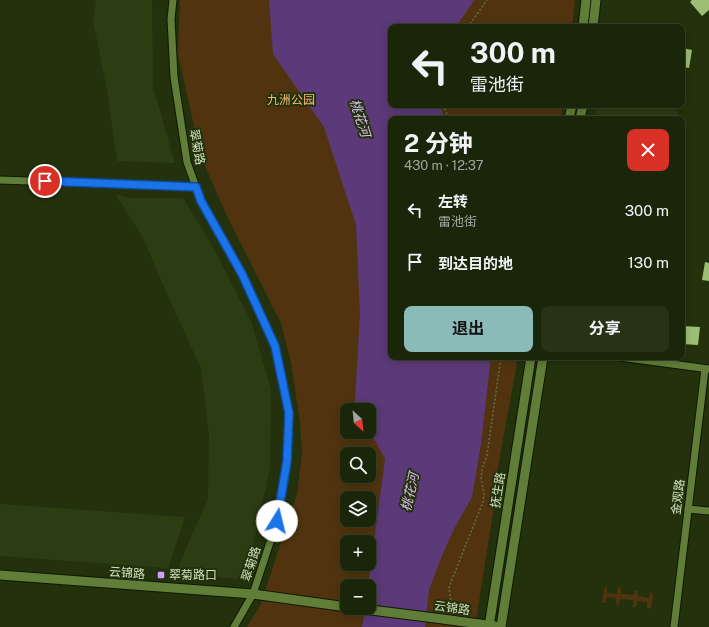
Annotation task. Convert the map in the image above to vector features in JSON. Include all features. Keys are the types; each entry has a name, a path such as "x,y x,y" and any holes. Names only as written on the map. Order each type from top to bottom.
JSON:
{"main road":[{"path":"583,24 586,0"},
{"path":"594,24 596,0"},
{"name":"抚生路","path":"492,626 531,360"},
{"name":"抚生路","path":"501,627 543,360"},
{"name":"云锦路","path":"0,575 253,594 340,606"},
{"name":"云锦路","path":"376,611 492,626"}],"street":[{"name":"翠菊路","path":"173,0 171,19 174,77 187,162 201,201 242,274 275,346 289,413 287,461 277,521 253,594 234,627"},
{"path":"0,180 196,187"},
{"path":"642,360 707,369"},
{"name":"金观路","path":"674,627 707,369"},
{"path":"688,509 709,511"}],"path":[{"path":"470,24 487,0"},
{"path":"452,620 450,587 484,498 481,478 487,455 501,360"}],"shaded area":[{"path":"96,0 152,0 153,87 175,163 117,161 107,90 93,20"},
{"path":"597,108 676,108 680,116 596,116"},
{"path":"116,195 131,198 183,198 212,245 251,321 271,389 270,468 248,567 237,579 176,573 208,500 209,435 201,368 142,236"},
{"path":"0,504 185,517 168,568 0,556"}],"green space":[{"name":"九洲公园","path":"180,0 575,0 572,24 388,24 388,108 563,108 561,116 388,116 388,360 517,360 497,473 494,506 475,627 247,627 260,606 297,494 302,453 300,422 291,363 281,323 228,218 201,157 178,54"},
{"path":"607,586 607,593 617,594 618,587 621,588 621,594 634,595 635,590 638,591 638,596 649,598 650,592 653,595 651,609 647,608 647,602 637,601 636,607 633,607 633,600 620,599 619,605 616,604 616,598 607,597 606,603 602,603 604,589"}],"water":[{"name":"桃花河","path":"269,0 474,0 458,24 388,24 388,108 440,108 444,116 388,116 388,360 491,360 481,444 472,497 454,529 429,590 425,627 362,627 364,615 376,615 376,579 369,579 370,571 376,571 375,535 385,459 374,439 376,439 376,403 356,403 355,401 360,313 356,225 324,127 273,54"}],"building":[{"path":"692,0 709,0 709,10 702,16 690,2"},
{"path":"685,49 692,50 689,68 685,67"},
{"path":"705,262 709,263 709,281 702,280"},
{"path":"685,326 700,327 698,345 685,344"}],"place":[{"name":"翠菊路口","path":"161,575"}],"route":[{"path":"45,181 196,187 201,201 242,274 275,346 289,413 287,461 277,521"}]}
